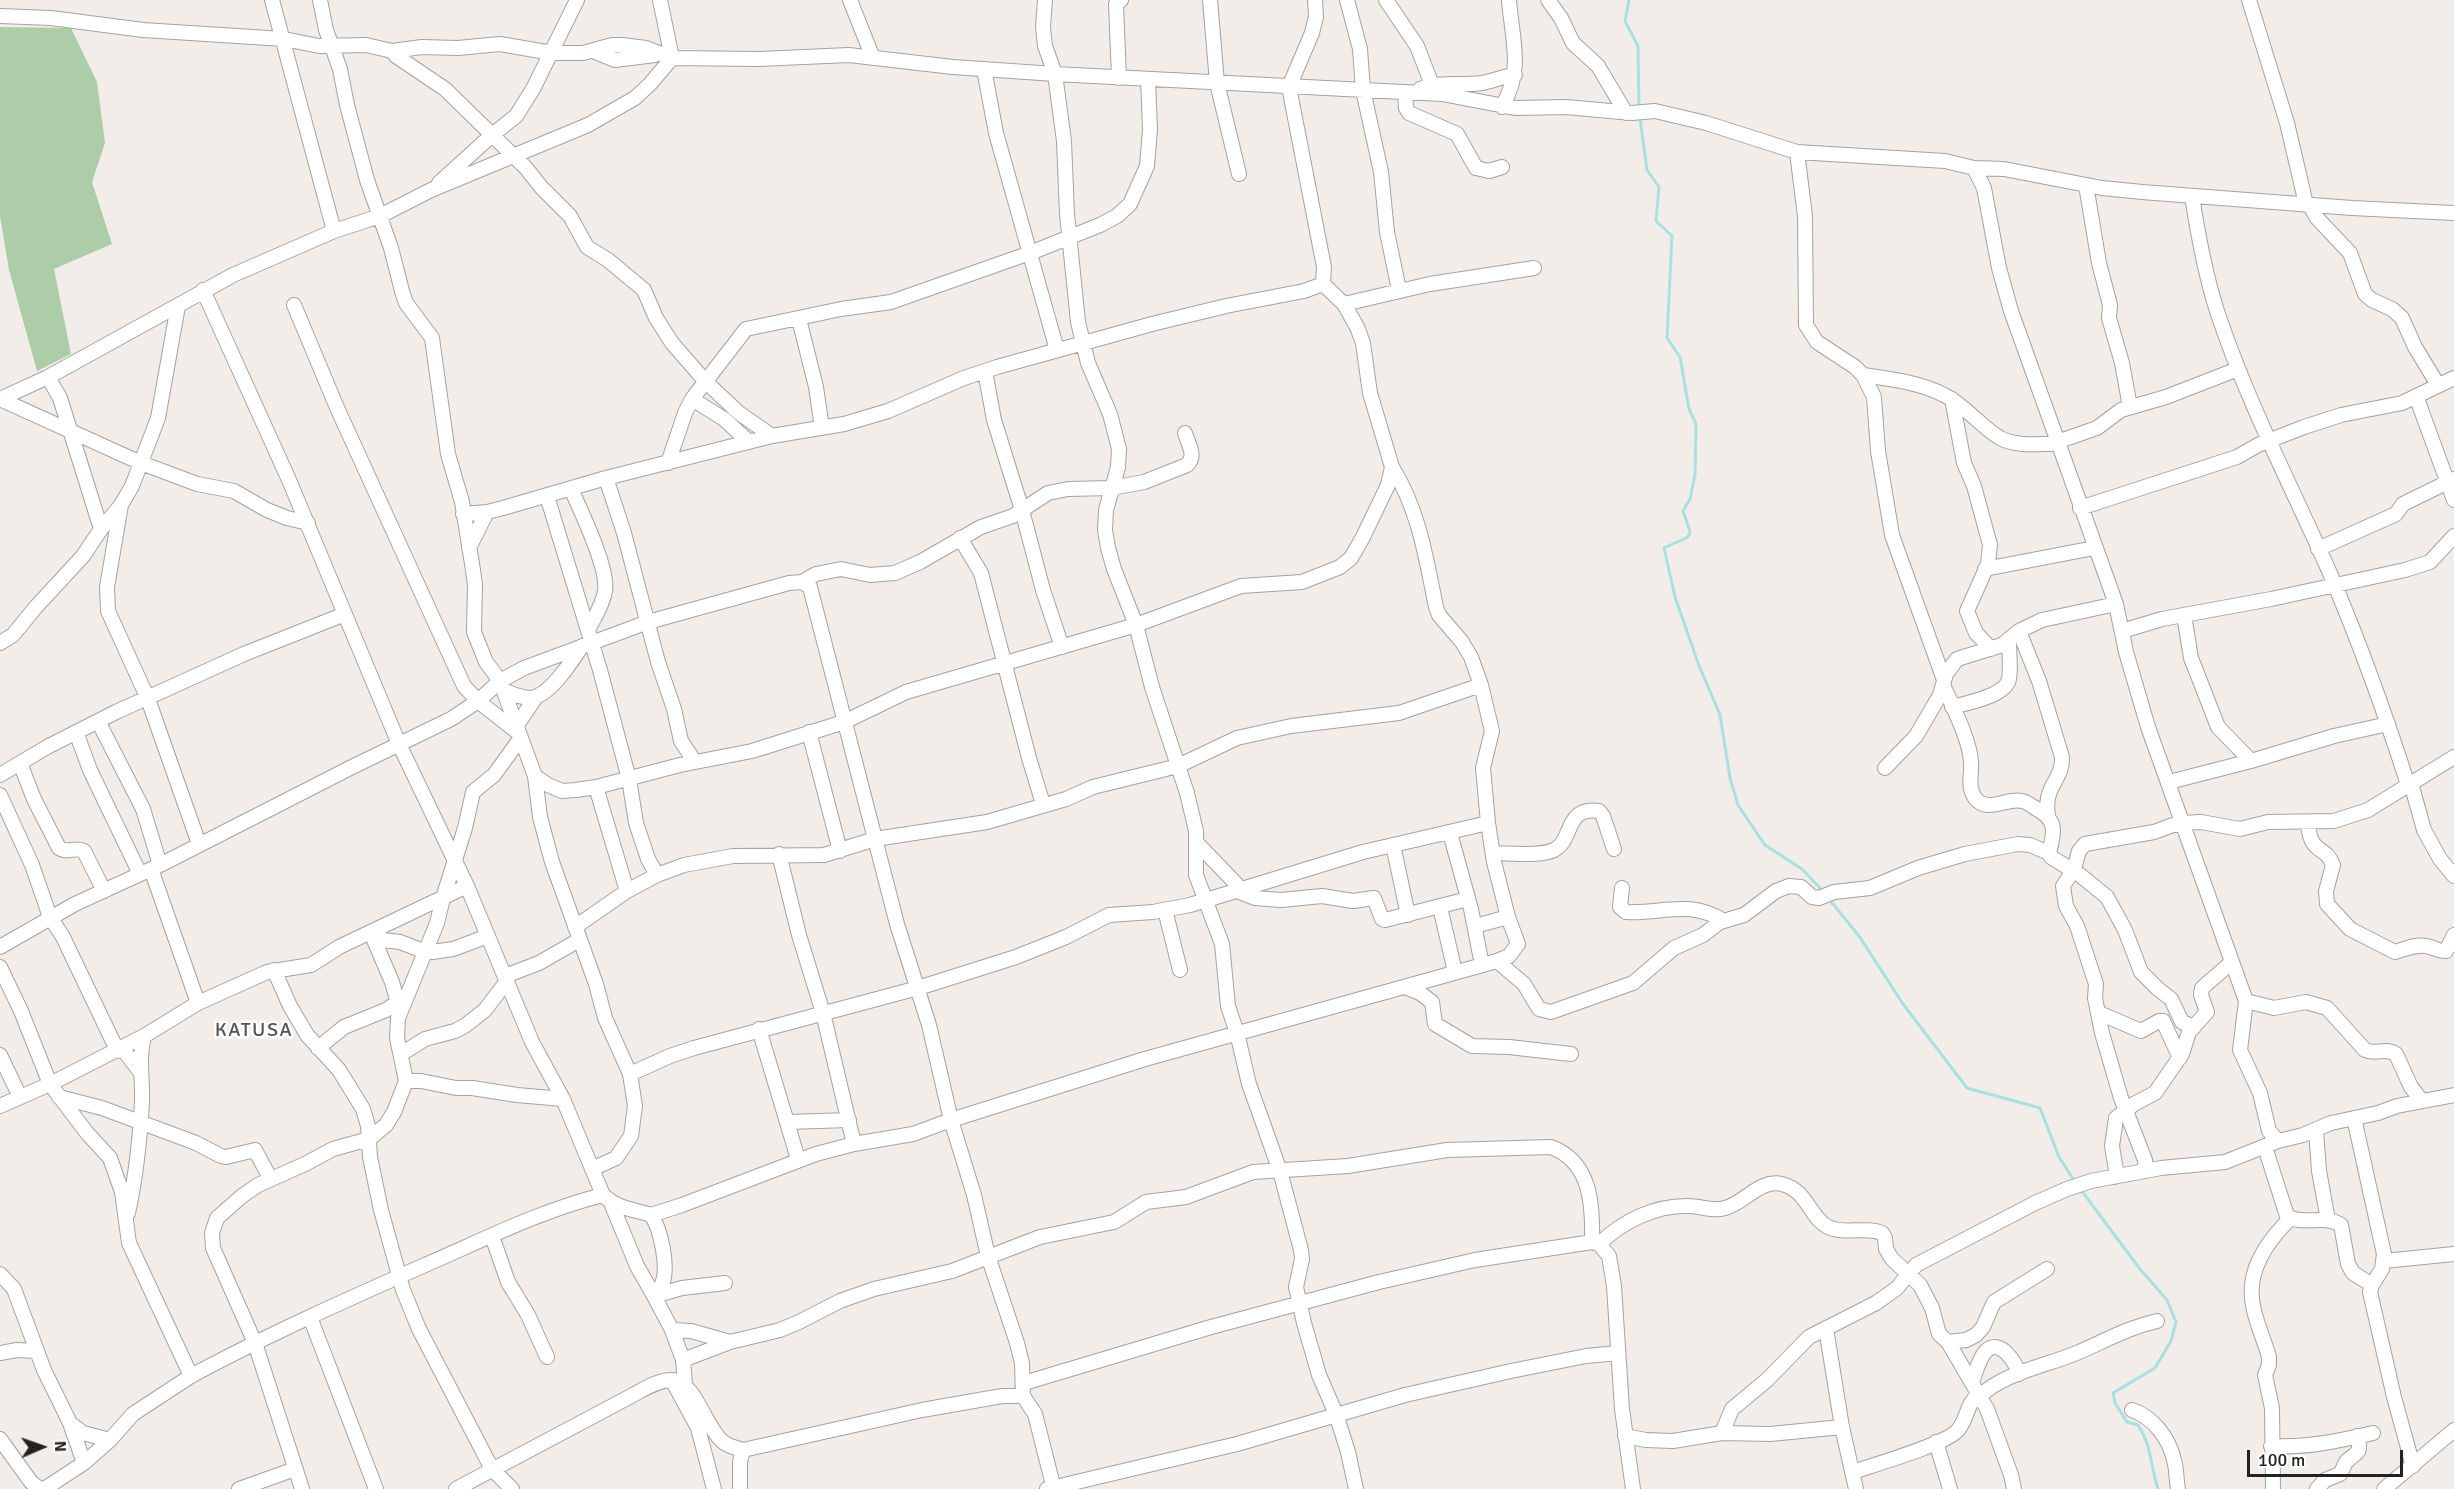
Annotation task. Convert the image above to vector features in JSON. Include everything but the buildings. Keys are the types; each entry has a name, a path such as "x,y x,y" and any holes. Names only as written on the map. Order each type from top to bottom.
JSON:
{"street":[{"path":"272,0 334,231"},
{"path":"320,0 331,47 340,69 367,180 406,303 432,338 448,453 462,502 476,585 474,632 486,662 501,686 535,776 547,845 605,1018 630,1074 635,1106 631,1136 616,1158 592,1169"},
{"path":"431,190 492,135 516,117 552,53 577,0"},
{"path":"0,399 48,377 203,290 334,231 380,216 431,190 588,125 624,105 644,90 668,56 660,0"},
{"path":"850,0 873,58"},
{"path":"1045,0 1043,27 1045,46 1056,74 1064,141 1075,301 1082,342 1118,441 1119,467 1106,510 1107,539 1114,569 1136,625 1152,687 1192,813 1196,842 1196,874 1222,944 1228,1006 1249,1084 1280,1171 1301,1250 1302,1259 1296,1287 1299,1303 1314,1359 1348,1452 1356,1489"},
{"path":"1119,78 1116,4 1121,0"},
{"path":"1210,0 1217,83 1239,174"},
{"path":"0,1439 31,1482 42,1489 84,1463 110,1440 133,1414 191,1376 310,1317 563,1207 607,1199 623,1208 651,1215 798,1159 854,1144 913,1134 1145,1059 1509,956 1518,944 1508,917 1488,824 1483,768 1492,731 1481,685 1466,649 1439,615 1436,607 1414,511 1392,467 1370,393 1363,343 1357,327 1344,304 1323,284 1324,267 1289,87 1312,33 1316,17 1315,0"},
{"path":"1347,0 1360,49 1363,90 1381,172 1387,232 1399,290"},
{"path":"1386,0 1417,46 1432,85"},
{"path":"1502,107 1515,75 1516,52 1509,0"},
{"path":"1548,0 1561,18 1573,43 1599,66 1635,113"},
{"path":"2249,0 2287,123 2308,204 2317,218 2350,253 2365,294 2399,313 2438,385"},
{"path":"0,16 51,18 143,30 284,39 331,47 366,45 392,51 422,47 458,48 500,44 552,53 593,51 612,45 622,45 646,48 668,56 759,59 849,55 1056,74 1442,94 1502,107 1566,107 1635,113 1655,111 1706,123 1797,152 1945,161 1974,168 1995,169 2086,185 2192,196 2454,213"},
{"path":"392,51 445,89 513,156 570,216 587,247 614,264 644,290 656,318 672,343 706,382 739,412 772,436"},
{"path":"984,69 996,133 1057,350"},
{"path":"1409,92 1432,85 1482,83 1502,76 1515,75"},
{"path":"668,463 692,399 747,329 841,309 891,302 1030,253 1117,216 1131,204 1149,155 1148,80"},
{"path":"1409,92 1406,108 1409,113 1457,134 1476,168 1489,171 1502,167"},
{"path":"1797,152 1805,216 1806,325 1817,342 1847,361 1863,375 1874,397 1878,451 1892,535 1970,756 1970,786 1977,801 1984,805 2022,801 2048,816"},
{"path":"1974,168 1984,188 1999,268 2012,311 2059,440 2094,548 2116,604 2137,692 2246,1001 2240,1050 2260,1093 2285,1212 2291,1218 2328,1220 2341,1225 2348,1264 2353,1272 2372,1285"},
{"path":"1984,188 1988,177 1995,169"},
{"path":"2086,185 2099,263 2110,305 2109,318 2122,363 2130,407"},
{"path":"2192,196 2207,276 2238,369 2334,584 2410,784 2424,830 2440,859 2454,876"},
{"path":"1344,304 1399,290 1533,268"},
{"path":"464,514 486,512 606,478 772,436 844,424 888,411 985,371 1082,342 1226,306 1304,291 1323,284"},
{"path":"203,290 308,523 399,744 467,886 532,1042 563,1099 592,1169 637,1266 672,1330 683,1360 678,1382 698,1428 714,1489"},
{"path":"294,305 338,410 459,677 478,701 518,735"},
{"path":"178,306 158,418 122,505 106,598 108,611 148,699 200,844"},
{"path":"799,319 816,387 822,428"},
{"path":"1863,375 1908,382 1952,399 2004,439 2051,444 2097,428 2121,410 2166,397 2238,369"},
{"path":"985,371 994,420 1022,510 1043,590 1062,647"},
{"path":"48,377 60,398 72,433 110,568"},
{"path":"2080,508 2218,464 2269,441 2341,415 2402,404 2454,378"},
{"path":"2415,396 2450,480 2454,500"},
{"path":"0,399 141,463 197,484 234,491 267,510 286,518 308,523"},
{"path":"692,399 724,419 749,442"},
{"path":"1952,399 1964,463 1974,486 1989,540 1990,557 1967,610 1976,633 1991,649"},
{"path":"0,947 50,917 451,719 524,668 587,639 801,582 816,574 841,569 870,575 895,573 920,562 960,538 1022,510 1048,493 1068,489 1111,488 1152,479 1187,465 1192,457 1185,434"},
{"path":"535,776 562,791 596,788 695,762 752,751 844,722 906,692 1136,625 1241,586 1302,582 1340,567 1351,558 1388,485 1392,467"},
{"path":"606,478 674,709 681,741 695,762"},
{"path":"2318,549 2396,514 2403,504 2450,480"},
{"path":"302,1489 255,1343 211,1240 217,1218 227,1207 270,1178 305,1164 333,1149 369,1139 386,1125 402,1095 406,1081 396,1030 399,1007 413,986 424,951 437,923 443,898 456,863 473,792 494,775 518,735 521,718 536,697 563,673 587,639 605,592 606,582 595,546 571,489"},
{"path":"548,496 587,639 629,779 636,823 642,843 657,875"},
{"path":"0,643 17,630 83,556 122,505"},
{"path":"469,549 486,512"},
{"path":"2122,631 2143,623 2271,599 2405,570 2430,562 2454,536"},
{"path":"960,538 981,573 1043,804"},
{"path":"1985,569 2094,548"},
{"path":"801,582 810,587 897,924 929,1025 951,1120 974,1195 988,1256 1017,1343 1023,1389 1035,1414 1052,1488 1237,1444 1336,1414 1511,1371 1586,1356 1618,1353"},
{"path":"1885,768 1916,736 1940,695 1943,682 1957,659 1991,649 2057,615 2116,604"},
{"path":"0,775 98,721 244,654 345,614"},
{"path":"2184,615 2191,658 2218,727 2251,761"},
{"path":"1952,707 1985,698 2006,686 2009,680 2014,636"},
{"path":"2014,636 2039,681 2062,757 2061,770 2047,795 2048,816 2053,826 2054,836 2049,854"},
{"path":"401,1054 425,1039 455,1031 466,1025 485,1010 506,979 539,963 627,891 657,875 684,865 716,857 814,855 840,851 875,839 969,826 1066,799 1093,787 1178,766 1237,738 1291,726 1400,713 1481,685"},
{"path":"501,686 529,698 536,697"},
{"path":"98,721 143,809 150,869"},
{"path":"2169,783 2334,736 2388,724"},
{"path":"76,732 90,770 150,869 198,1003"},
{"path":"809,732 840,851"},
{"path":"2146,1171 2144,1156 2126,1110 2102,1033 2095,995 2097,986 2090,962 2064,899 2062,886 2073,870 2079,850 2085,844 2146,834 2173,825 2201,822 2240,829 2268,822 2334,821 2355,816 2454,757"},
{"path":"20,762 34,799 59,848 67,851 80,849 84,851 104,891"},
{"path":"596,788 627,891"},
{"path":"0,795 32,865 50,917 63,937 117,1050"},
{"path":"1493,853 1551,852 1564,841 1568,827 1577,816 1593,810 1599,811 1603,816 1614,849"},
{"path":"2308,822 2311,840 2319,850 2327,855 2333,865 2326,891 2327,904 2350,929 2395,951 2420,945 2433,947 2441,952 2446,951 2454,935"},
{"path":"630,1074 669,1056 759,1029 918,988 1041,948 1109,915 1166,910 1207,901 1331,861 1488,824"},
{"path":"1450,833 1475,926 1482,965"},
{"path":"1196,842 1239,891 1255,898 1281,900 1322,896 1353,901 1374,897 1382,919 1390,920 1468,899"},
{"path":"1497,961 1524,984 1539,1009 1543,1012 1551,1012 1633,983 1669,951 1703,936 1715,925 1744,915 1776,891 1789,886 1801,887 1812,897 1819,898 1834,892 1870,888 1918,868 1965,854 2019,844 2030,845 2073,870 2107,897 2125,930 2141,972 2171,999 2182,1022 2194,1027"},
{"path":"1393,845 1408,915"},
{"path":"779,854 799,935 823,1013 854,1144"},
{"path":"0,1106 50,1084 144,1036 198,1003 274,970 311,965 339,946 372,936 425,904 467,886"},
{"path":"1622,888 1620,907 1626,912 1683,908 1708,912 1724,921"},
{"path":"1440,907 1455,972"},
{"path":"1166,910 1180,970"},
{"path":"1475,926 1508,917"},
{"path":"372,936 400,942 424,951 453,949 488,936"},
{"path":"372,936 399,1007"},
{"path":"2114,1177 2116,1170 2112,1146 2115,1123 2119,1115 2155,1093 2172,1065 2180,1058 2187,1035 2207,1012 2201,995 2202,988 2232,962"},
{"path":"0,967 21,1011 50,1084 87,1133 110,1158 122,1192 129,1243 191,1376"},
{"path":"274,970 290,1006 318,1048 339,1070 366,1116 377,1193 399,1277 419,1329 492,1469 512,1489"},
{"path":"1405,987 1420,993 1432,1002 1435,1024 1472,1046 1509,1047 1571,1054"},
{"path":"2246,1001 2274,1008 2306,1002 2327,1008 2365,1050 2371,1053 2385,1050 2396,1054 2411,1087 2422,1101"},
{"path":"318,1048 344,1027 399,1007"},
{"path":"2099,1013 2141,1031 2162,1020 2180,1058"},
{"path":"759,1029 789,1122 798,1159"},
{"path":"126,1227 138,1153 142,1102 140,1054 144,1036"},
{"path":"117,1050 125,1052 141,1073"},
{"path":"0,1055 20,1097"},
{"path":"406,1081 563,1099"},
{"path":"60,1098 87,1102 196,1143 226,1157 255,1150 270,1178"},
{"path":"1722,1433 1732,1409 1766,1381 1809,1337 1876,1303 1897,1288 1909,1273 1926,1259 2035,1203 2078,1185 2146,1171 2225,1162 2272,1144 2354,1118 2422,1101 2453,1098"},
{"path":"2354,1118 2384,1261 2372,1285 2373,1307 2396,1407 2413,1466"},
{"path":"789,1122 849,1120"},
{"path":"2316,1130 2319,1171 2328,1220"},
{"path":"683,1360 730,1342 790,1326 840,1301 907,1280 952,1271 1040,1237 1114,1222 1146,1202 1186,1197 1253,1172 1370,1164 1448,1150 1551,1147 1563,1152 1582,1172 1593,1211 1595,1243 1609,1256 1613,1276 1625,1436 1633,1489"},
{"path":"678,1382 724,1444 743,1450 922,1410 1002,1396 1211,1327 1379,1282 1475,1260 1595,1243 1615,1228 1641,1215 1689,1206 1704,1209 1725,1208 1758,1188 1776,1183 1792,1188 1800,1194 1829,1228 1882,1233 1886,1249 1892,1259 1909,1273 1925,1294 1939,1334 1948,1342 1980,1395 1994,1427 2014,1489"},
{"path":"651,1215 663,1244 663,1282 654,1296"},
{"path":"2273,1489 2272,1408 2265,1375 2269,1357 2255,1309 2252,1286 2270,1242 2291,1218"},
{"path":"492,1236 508,1282 528,1315 547,1357"},
{"path":"2384,1261 2454,1254"},
{"path":"1948,1342 1966,1340 1976,1335 1983,1327 1994,1302 2047,1269"},
{"path":"0,1274 14,1289 36,1351 70,1423 84,1463"},
{"path":"654,1296 682,1288 725,1284"},
{"path":"310,1317 376,1489"},
{"path":"1853,1472 1936,1442 1958,1430 1968,1406 1980,1395 2006,1380 2078,1353 2128,1328 2157,1321"},
{"path":"1826,1328 1842,1427 1856,1489"},
{"path":"672,1330 691,1331 730,1342"},
{"path":"1972,1382 1985,1352 1992,1348 2008,1354 2013,1359 2019,1374"},
{"path":"0,1353 17,1350 36,1351"},
{"path":"456,1489 641,1391 656,1384 678,1382"},
{"path":"2132,1410 2148,1417 2169,1447 2174,1460 2178,1489"},
{"path":"70,1423 83,1433 110,1440"},
{"path":"1625,1436 1646,1440 1673,1441 1722,1433 1770,1434 1842,1427"},
{"path":"2384,1489 2454,1430"},
{"path":"2271,1446 2306,1446 2373,1433"},
{"path":"2317,1489 2325,1480 2340,1474 2348,1461 2357,1455 2360,1450 2357,1436"},
{"path":"1936,1442 1950,1489"},
{"path":"740,1489 740,1462 743,1450"},
{"path":"239,1489 295,1469"}],"green space":[{"path":"0,27 71,28 97,82 105,143 92,182 112,244 54,269 71,354 37,371 9,270 0,216"}],"waterway":[{"path":"1629,0 1625,21 1638,46 1639,108"},
{"path":"1640,118 1647,170 1659,187 1656,221 1672,236 1667,338 1680,357 1689,409 1696,424 1695,475 1690,499 1683,511 1690,531 1688,537 1664,548 1675,597 1698,663 1720,715 1730,778 1738,805 1765,845 1802,869 1823,891"},
{"path":"1829,899 1859,936 1903,1004 1967,1088 2040,1108 2059,1157 2075,1182"},
{"path":"2081,1190 2140,1269 2167,1300 2176,1322 2171,1341 2155,1368 2113,1393 2115,1403 2127,1422 2138,1425 2143,1433 2158,1489"}],"district":[{"name":"KATUSA","path":"254,1031"}]}
